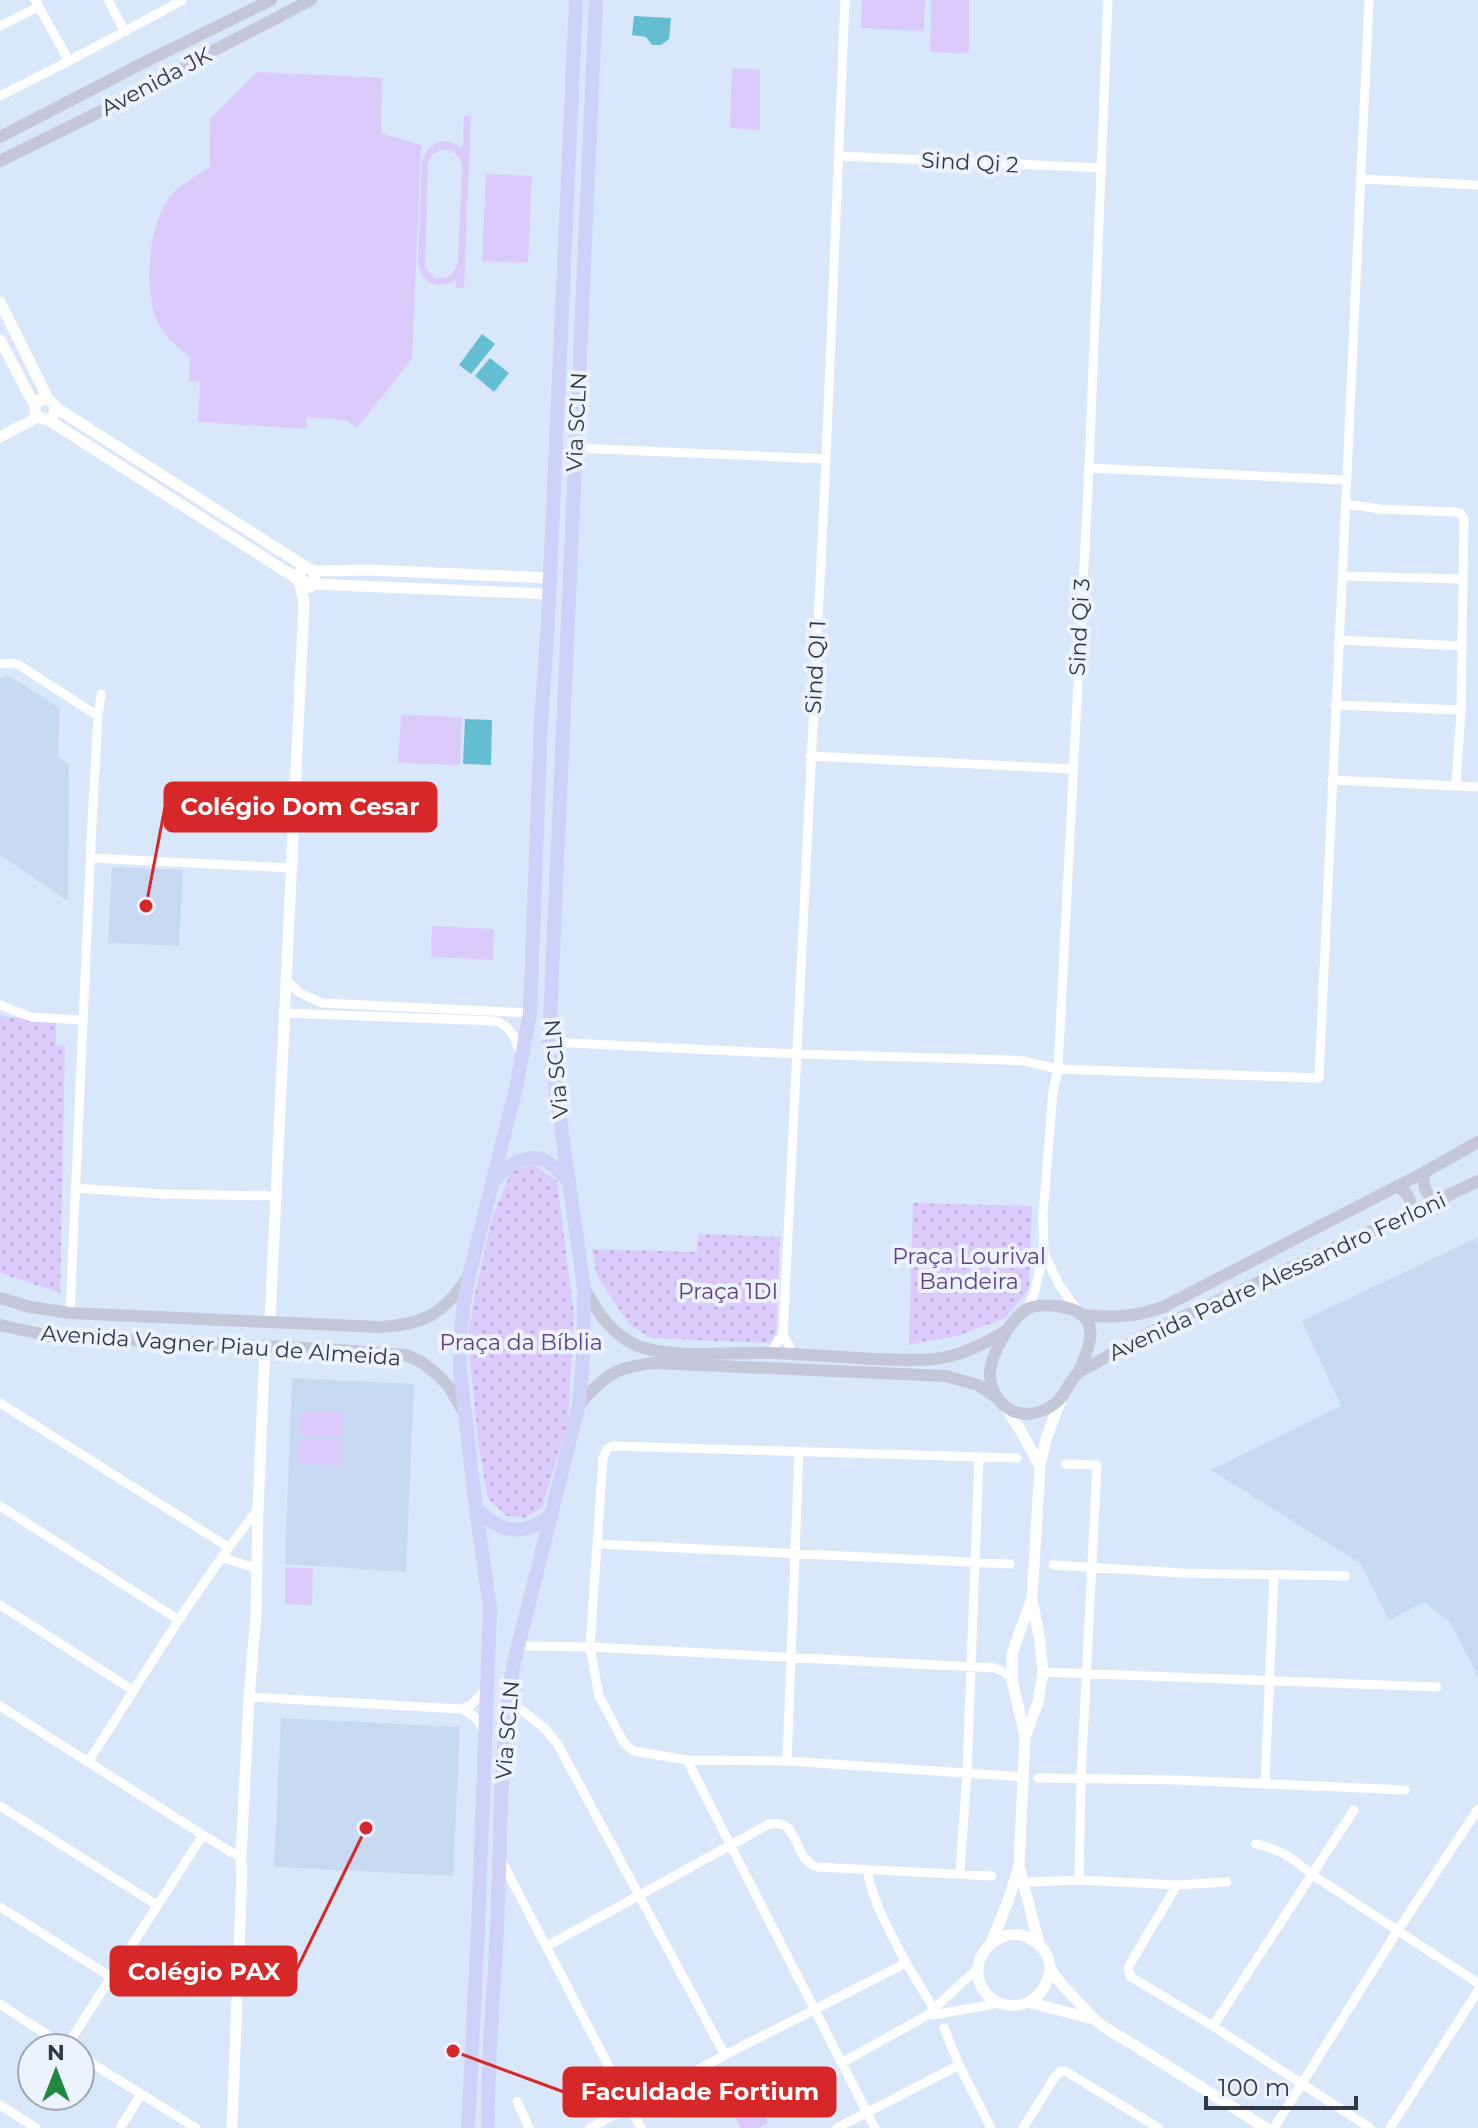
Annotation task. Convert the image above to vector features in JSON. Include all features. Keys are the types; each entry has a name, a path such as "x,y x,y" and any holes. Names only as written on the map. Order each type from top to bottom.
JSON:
{"main road":[{"name":"Avenida JK","path":"0,137 252,4 271,0"},
{"name":"Avenida JK","path":"0,161 156,84 311,0"},
{"name":"Via SCLN","path":"468,2128 490,1608 464,1413 460,1336 469,1276 516,1088 530,1013 576,0"},
{"name":"Via SCLN","path":"488,2128 503,1738 513,1667 579,1404 583,1356 584,1288 549,1042 596,0"},
{"path":"143,63 140,69 142,76 156,84"},
{"path":"100,86 106,86 113,92 111,106"},
{"path":"568,177 577,180 588,178"},
{"path":"566,210 577,206 586,210"},
{"path":"548,621 555,625 567,621"},
{"path":"546,645 557,642 566,646"},
{"name":"Avenida Padre Alessandro Ferloni","path":"1080,1312 1110,1318 1127,1317 1163,1307 1478,1142"},
{"path":"493,1182 517,1161 530,1158 550,1164 569,1182"},
{"path":"1423,1173 1425,1189 1433,1202"},
{"name":"Avenida Padre Alessandro Ferloni","path":"1078,1373 1139,1338 1478,1181"},
{"path":"1397,1186 1406,1192 1412,1211"},
{"name":"Avenida Vagner Piau de Almeida","path":"0,1298 30,1307 70,1313 403,1326 423,1320 448,1305 469,1276"},
{"path":"584,1288 597,1311 623,1339 639,1347 664,1352 770,1353 907,1360 950,1356 981,1346 1006,1331"},
{"path":"579,1404 615,1371 654,1363 946,1376 978,1385 1006,1408 1023,1413 1040,1412 1061,1399 1078,1373 1091,1344 1089,1325 1080,1312 1044,1305 1027,1309 1006,1331 994,1353 990,1376 996,1397"},
{"path":"219,1343 209,1337 206,1326 209,1321 223,1319"},
{"path":"325,1323 331,1332 330,1345 326,1349"},
{"name":"Avenida Vagner Piau de Almeida","path":"0,1325 50,1336 406,1355 423,1363 450,1388 464,1413"},
{"path":"476,1509 490,1522 507,1530 526,1530 552,1515"},
{"path":"478,1929 497,1927"}],"street":[{"path":"108,0 125,32"},
{"name":"Sind QI 1","path":"783,1334 845,0"},
{"name":"Sind Qi 3","path":"1044,1260 1043,1215 1053,1091 1058,1069 1089,468 1108,0"},
{"path":"549,1042 1008,1060 1058,1069 1319,1078 1369,0"},
{"path":"0,96 180,1"},
{"path":"0,26 36,3 69,61"},
{"name":"Sind Qi 2","path":"839,156 1101,168"},
{"path":"1362,179 1478,185"},
{"path":"0,302 52,403 54,415 40,414 0,437"},
{"path":"0,340 40,414 305,582 548,594"},
{"path":"40,414 40,400 52,403 310,569"},
{"path":"575,448 826,459"},
{"path":"1089,468 1346,480"},
{"path":"1346,504 1460,513 1464,518 1461,710 1456,786"},
{"path":"270,1321 305,582 300,572 310,569 369,570 550,578"},
{"path":"427,590 431,583 428,573"},
{"path":"1343,576 1462,579"},
{"path":"1339,640 1462,646"},
{"path":"0,664 19,665 98,716"},
{"path":"70,1313 101,694"},
{"path":"1335,705 1461,710"},
{"path":"810,756 1072,769"},
{"path":"1332,780 1478,787"},
{"path":"91,858 291,868"},
{"path":"285,979 300,993 322,1003 530,1013"},
{"path":"0,1005 31,1017 83,1020"},
{"path":"283,1013 495,1021 510,1028 522,1055"},
{"path":"75,1188 162,1194 276,1196"},
{"path":"1027,1309 1044,1260"},
{"path":"1044,1260 1080,1312"},
{"path":"770,1353 783,1334 794,1355"},
{"path":"232,2128 241,1858 256,1614 265,1347"},
{"path":"1025,1737 1038,1702 1043,1672 1032,1598 1040,1466 1061,1399"},
{"path":"0,1403 228,1547"},
{"path":"1006,1408 1040,1466"},
{"path":"1017,1458 612,1446 603,1458 590,1647 599,1696 624,1743 633,1751 687,1760 787,1761 1024,1777"},
{"path":"787,1761 799,1451"},
{"path":"960,1873 979,1457"},
{"path":"1066,1464 1097,1465 1081,1778 1079,1880"},
{"path":"0,1506 179,1620"},
{"path":"88,1762 228,1547 258,1509"},
{"path":"597,1544 1010,1564"},
{"path":"222,1557 257,1569"},
{"path":"1053,1565 1182,1573 1345,1576"},
{"path":"1265,1784 1274,1575"},
{"path":"995,1668 1008,1663 1012,1656 1032,1598"},
{"path":"0,1605 134,1691"},
{"path":"1016,1642 1026,1637 1040,1642"},
{"path":"519,1646 995,1668 1012,1680"},
{"path":"1000,2003 988,1995 980,1982 978,1968 1007,1904 1019,1866 1025,1737 1015,1699 1012,1656"},
{"path":"1043,1672 1437,1687"},
{"path":"460,1709 470,1706 488,1687"},
{"path":"249,1697 460,1709 473,1714 486,1737"},
{"path":"508,1699 543,1727 557,1743 725,2055"},
{"path":"1015,1699 1038,1702"},
{"path":"0,1706 241,1858"},
{"path":"687,1760 875,2128"},
{"path":"1038,1778 1405,1790"},
{"path":"0,1806 157,1905"},
{"path":"1274,2128 1478,1809"},
{"path":"1213,2026 1354,1810"},
{"path":"547,1946 769,1824 779,1822 788,1826 806,1862 817,1867 992,1876"},
{"path":"77,2032 203,1835"},
{"path":"1256,1844 1279,1849 1311,1874 1478,1983"},
{"path":"499,1856 641,2128"},
{"path":"1019,1866 1039,1944 1047,1956 1050,1970 1048,1983 1031,2003"},
{"path":"867,1869 874,1896 932,2013"},
{"path":"1030,1882 1079,1880 1177,1885 1227,1882"},
{"path":"1177,1885 1130,1964 1131,1977 1302,2082 1370,2128"},
{"path":"0,1907 111,1977"},
{"path":"991,1943 1007,1935 1024,1936 1039,1944"},
{"path":"590,2128 814,2008 906,1963"},
{"path":"843,2062 932,2013 978,1968"},
{"path":"1050,1970 1095,2020 1266,2128"},
{"path":"1390,2128 1478,1991"},
{"path":"932,2013 1000,2003 1015,2006 1031,2003 1095,2020"},
{"path":"0,2004 43,2032"},
{"path":"944,2028 991,2128"},
{"path":"837,2128 959,2065"},
{"path":"96,2066 196,2128"},
{"path":"1023,2128 1061,2071 1153,2127"},
{"path":"120,2128 141,2095"},
{"path":"517,2101 529,2128"},
{"path":"0,2105 36,2128"}],"shaded area":[{"path":"7,675 60,708 58,757 69,764 68,901 0,855 0,679"},
{"path":"112,867 183,870 179,946 108,943"},
{"path":"1476,1238 1478,1677 1450,1622 1424,1602 1389,1620 1361,1564 1211,1470 1341,1406 1302,1321"},
{"path":"292,1378 414,1384 406,1572 285,1564"},
{"path":"281,1718 460,1727 453,1876 274,1867"}],"green space":[{"path":"862,0 925,0 924,31 861,28"},
{"path":"931,0 969,0 969,53 930,52"},
{"path":"732,68 760,70 760,130 730,128"},
{"path":"257,72 382,78 381,133 421,145 412,359 357,428 345,420 307,417 306,429 198,422 200,382 189,381 190,357 163,332 153,308 150,260 161,213 176,190 210,167 210,119"},
{"path":"464,115 471,116 464,288 456,288 456,280 436,285 426,280 419,269 422,161 429,148 438,142 450,142 463,148","holes":["441,150 457,155 462,166 458,262 450,275 435,278 425,268 428,163 432,154"]},
{"path":"486,174 532,176 528,263 482,261"},
{"path":"401,715 462,717 460,765 398,763"},
{"path":"432,926 494,929 493,960 431,957"},
{"path":"0,1016 56,1022 56,1045 65,1046 60,1293 0,1273"},
{"name":"Praça da Bíblia","path":"534,1165 557,1181 574,1315 568,1421 542,1507 524,1518 507,1516 488,1499 479,1449 468,1340 493,1215 512,1170"},
{"name":"Praça Lourival Bandeira","path":"913,1203 1032,1206 1029,1289 1005,1318 960,1335 909,1345"},
{"name":"Praça 1DI","path":"698,1234 780,1237 776,1333 770,1343 651,1338 630,1325 597,1276 592,1249 697,1252"},
{"path":"300,1411 344,1412 343,1438 299,1436"},
{"path":"298,1439 343,1440 342,1465 298,1464"},
{"path":"285,1568 313,1568 312,1605 285,1604"},
{"path":"749,2088 768,2123 759,2128 741,2128 726,2100"}],"water":[{"path":"634,16 671,18 669,39 661,45 652,45 646,37 632,35"},
{"path":"482,334 495,344 471,374 459,365"},
{"path":"490,358 509,373 494,392 475,376"},
{"path":"465,719 492,720 491,765 463,764"}],"place":[{"name":"Colégio Dom Cesar","path":"146,906"},
{"name":"Colégio PAX","path":"366,1828"},
{"name":"Faculdade Fortium","path":"453,2051"}]}
